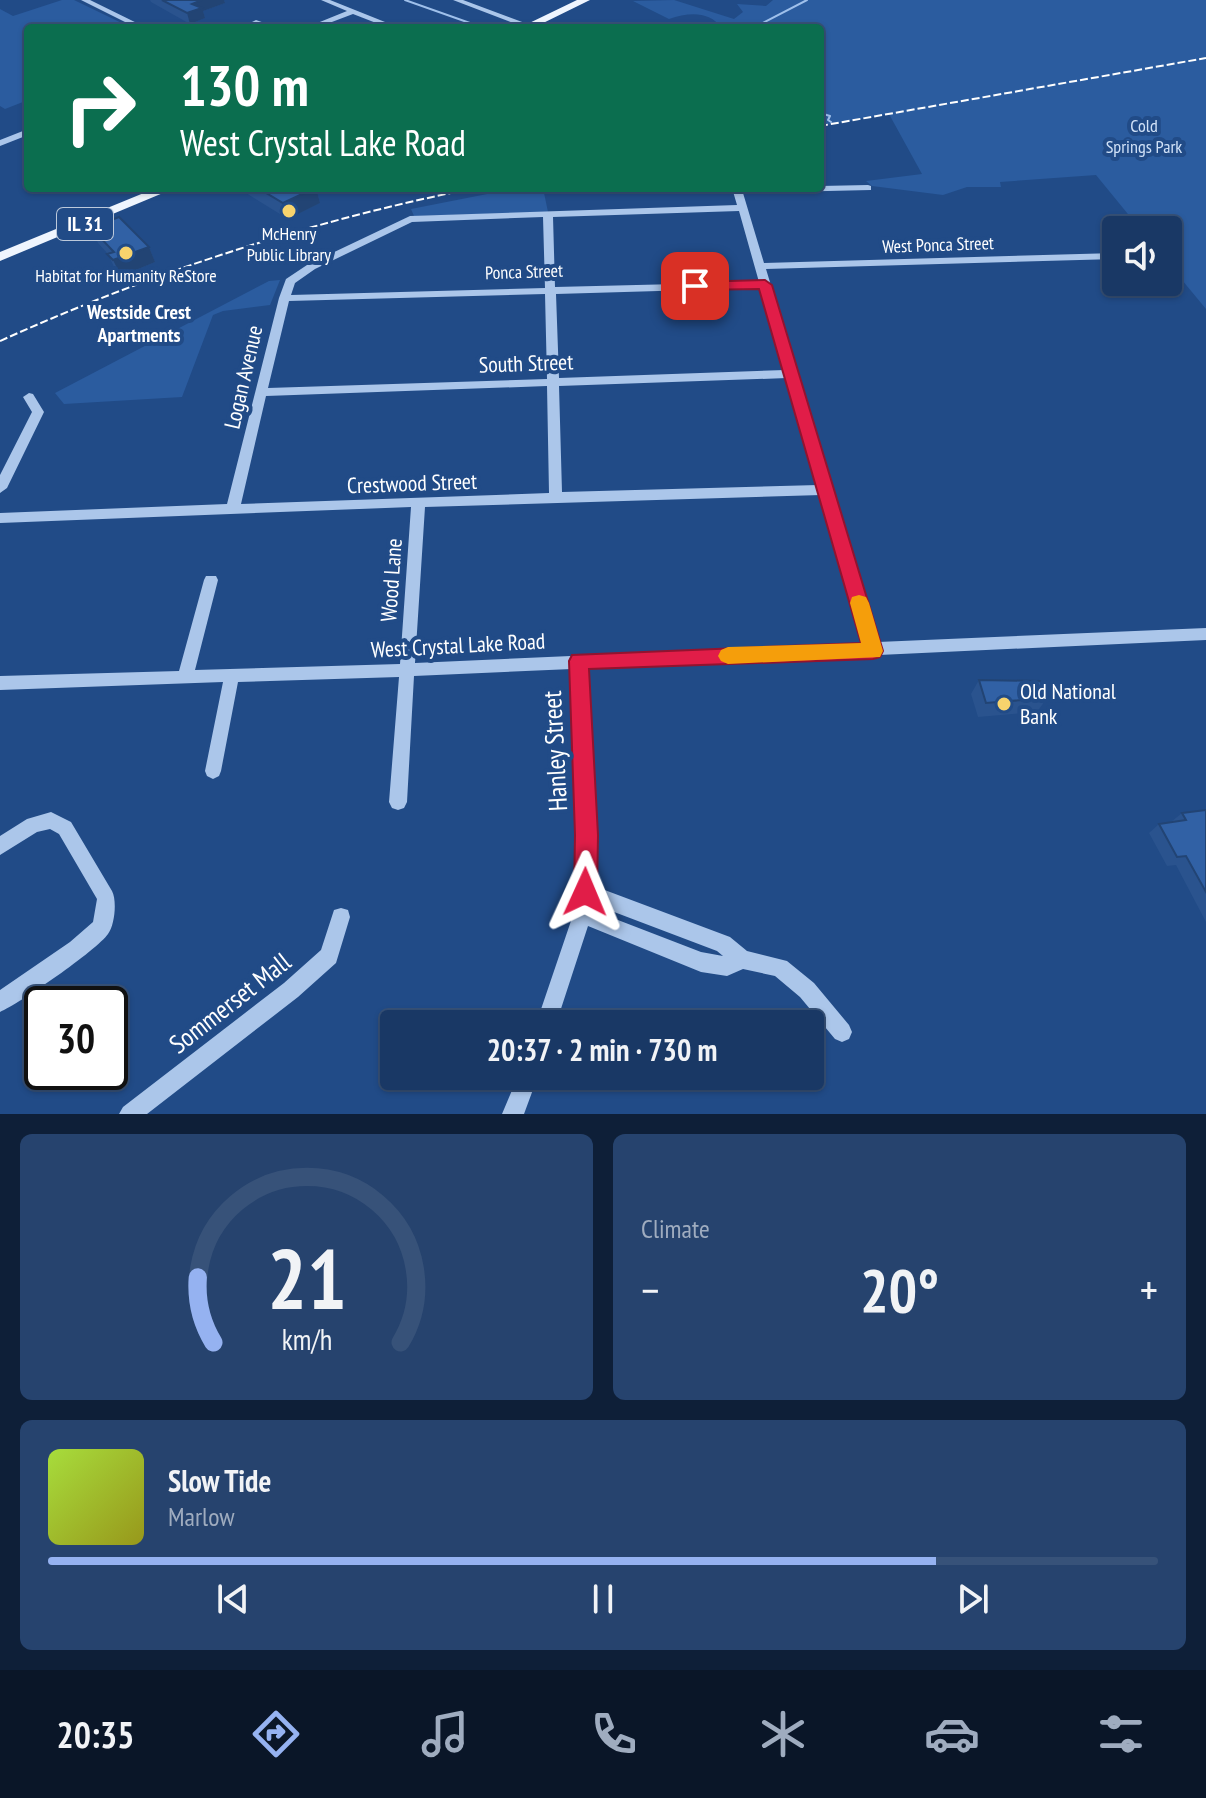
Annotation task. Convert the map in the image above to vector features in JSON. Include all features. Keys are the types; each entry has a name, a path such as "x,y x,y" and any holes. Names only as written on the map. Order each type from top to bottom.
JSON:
{"main road":[{"path":"533,24 585,0"},
{"name":"IL 31","path":"0,257 158,192"}],"street":[{"path":"84,0 135,24"},
{"path":"324,0 386,24"},
{"path":"456,0 518,24"},
{"path":"320,24 354,11"},
{"path":"256,22 261,24"},
{"path":"0,143 24,134"},
{"path":"824,188 868,188"},
{"path":"738,192 873,651"},
{"path":"556,496 548,213 742,208"},
{"name":"Logan Avenue","path":"233,508 290,281 311,267 410,219 548,213"},
{"name":"West Ponca Street","path":"761,266 1102,256"},
{"name":"Ponca Street","path":"284,298 765,285"},
{"name":"South Street","path":"263,392 791,374"},
{"path":"0,488 38,412 29,397"},
{"name":"Crestwood Street","path":"0,518 418,504 556,496 826,490"},
{"name":"Wood Lane","path":"398,802 418,504"},
{"path":"185,677 211,580"},
{"name":"West Crystal Lake Road","path":"0,683 407,670 1206,634"},
{"name":"Hanley Street","path":"551,1010 582,915 585,892 587,835 579,661"},
{"path":"213,771 232,675"},
{"path":"0,846 33,825 51,820 65,828 106,897 102,927 77,949 0,1002"},
{"path":"585,892 723,944 742,959 780,968 807,990 842,1032"},
{"path":"582,915 701,962 727,966 742,959"},
{"name":"Sommerset Mall","path":"130,1114 291,990 329,956 341,917"},
{"path":"513,1114 522,1090"}],"green space":[{"path":"62,0 74,0 124,24 24,24 24,102 5,109 0,106 0,9 13,16"},
{"name":"Cold Springs Park","path":"674,0 734,19 743,12 737,4 766,6 773,0 1206,0 1206,309 1182,280 1182,216 1130,216 1096,175 1000,182 1001,187 967,187 943,195 872,186 866,181 922,174 889,114 824,125 824,24 718,24 697,14 669,19 633,1"},
{"path":"498,192 544,192 548,212 414,216 411,209"},
{"path":"280,280 270,305 213,315 182,397 64,404 55,393 269,281"}],"building":[{"path":"162,0 202,0 192,4 202,8 187,13"},
{"path":"265,192 306,192 283,203"},
{"path":"119,217 149,247 113,260 107,254 114,252 91,228"},
{"path":"979,680 1040,681 1047,698 986,703"},
{"path":"1206,810 1206,892 1186,856 1177,857 1159,824 1186,820 1182,813"}],"waterway":[{"path":"405,0 473,24"},
{"path":"761,24 807,0"},
{"path":"824,114 830,116 828,120 831,122"}],"railway":[{"path":"824,125 1206,58"},
{"path":"0,341 116,293 233,251 353,216 456,192"}],"slow traffic":[{"path":"728,656 873,651 859,603"}],"place":[{"name":"McHenry Public Library","path":"289,211"},
{"name":"Habitat for Humanity ReStore","path":"126,253"},
{"name":"Old National Bank","path":"1004,704"}],"district":[{"name":"Westside Crest Apartments","path":"139,324"}],"route":[{"path":"585,892 587,835 579,661 873,651 765,285 695,286"}]}
